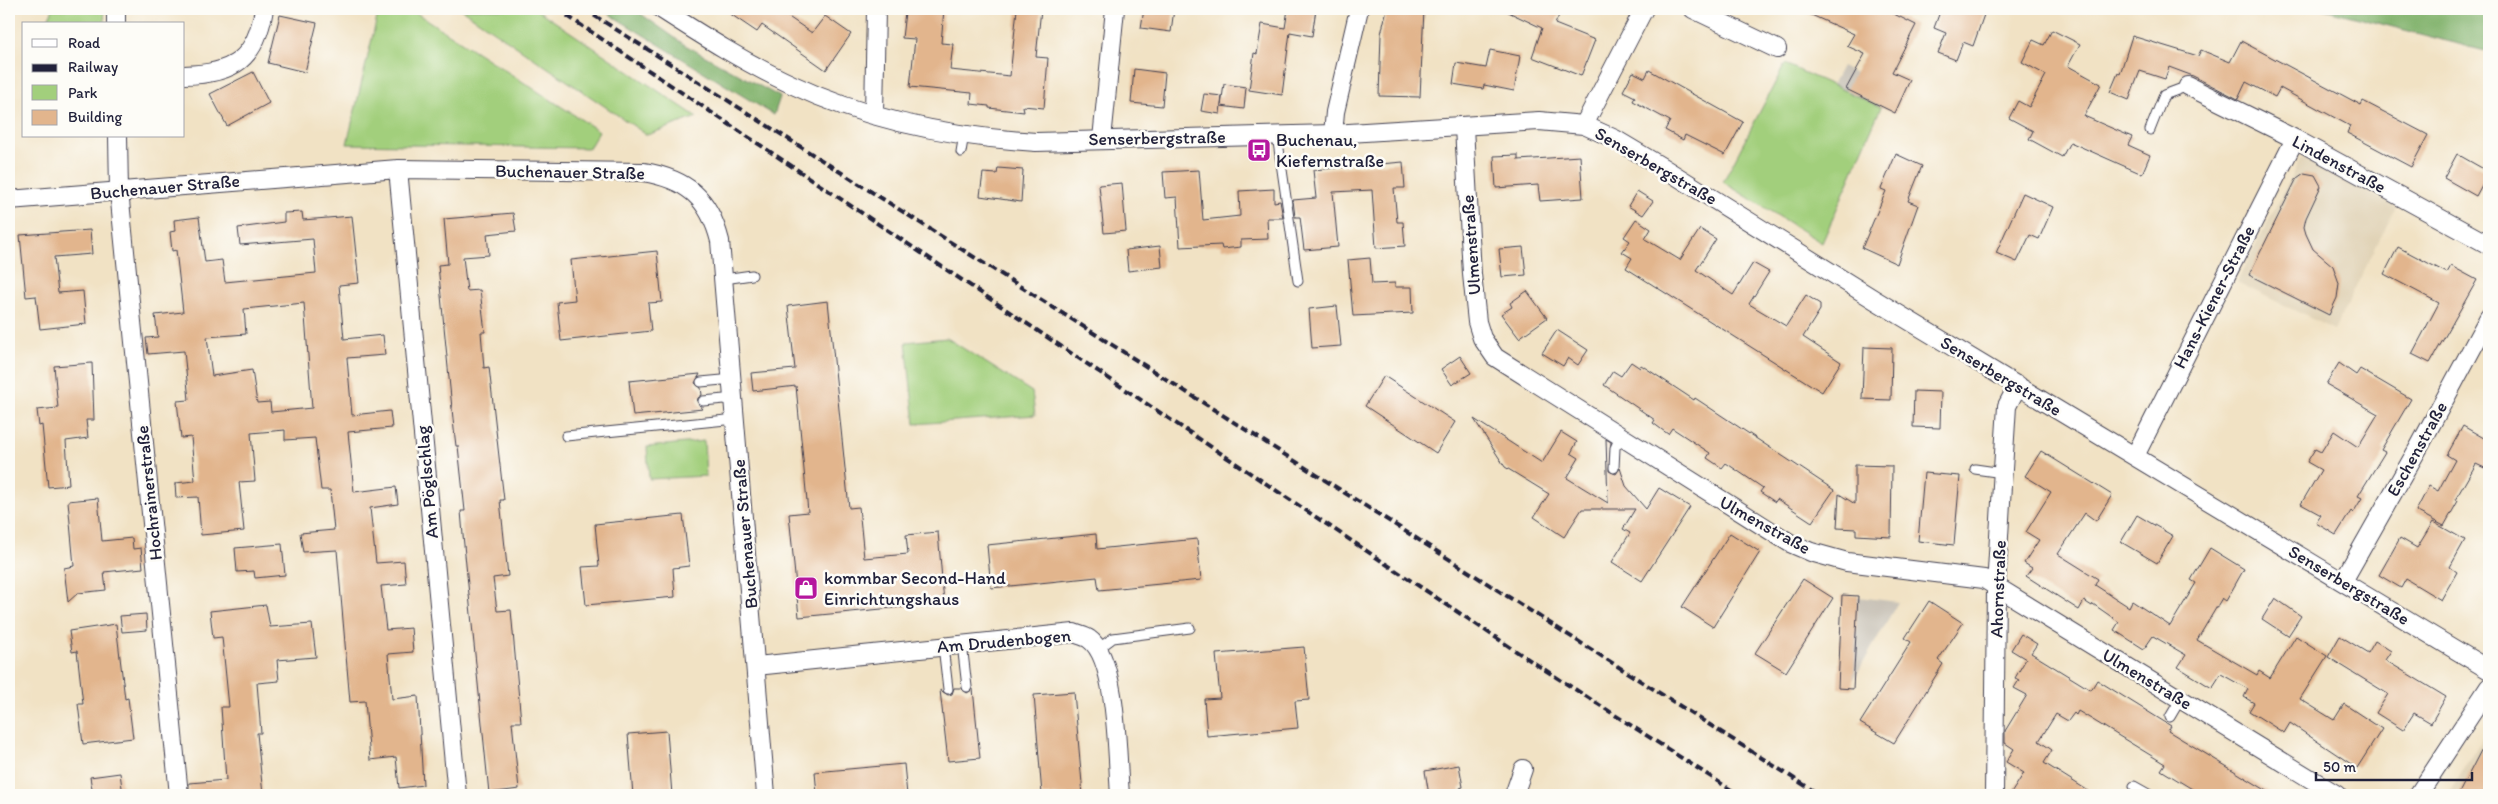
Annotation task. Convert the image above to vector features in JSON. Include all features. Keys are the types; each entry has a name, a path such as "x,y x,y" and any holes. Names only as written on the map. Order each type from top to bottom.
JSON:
{"street":[{"path":"116,9 116,22"},
{"path":"185,75 223,70 248,54 258,37 264,9"},
{"name":"Senserbergstraße","path":"661,9 712,41 792,85 834,102 874,114 997,140 1036,142 1333,134 1539,122 1584,125 1615,139 1883,305 2489,670"},
{"path":"874,114 876,9"},
{"path":"1102,139 1115,9"},
{"path":"1333,134 1335,112 1359,9"},
{"path":"1584,125 1644,9"},
{"path":"1693,9 1777,49"},
{"name":"Lindenstraße","path":"2188,86 2295,139 2489,245"},
{"name":"Ulmenstraße","path":"1464,127 1472,274 1477,322 1482,338 1495,357 1790,543 1811,552 1847,562 1984,579 2337,795"},
{"name":"Hochrainerstraße","path":"118,138 119,191 179,795"},
{"name":"Hans-Kiener-Straße","path":"2135,456 2295,139"},
{"name":"Buchenauer Straße","path":"9,200 398,169 643,172 663,175 682,182 706,205 715,221 720,240 766,795"},
{"name":"Am Pöglschlag","path":"398,169 457,795"},
{"name":"Eschenstraße","path":"2343,581 2419,447 2489,317"},
{"name":"Ahornstraße","path":"1994,795 1996,588 2007,406 2018,385"},
{"name":"Am Drudenbogen","path":"756,666 1074,633 1088,638 1098,649 1108,673 1112,698 1120,795"},
{"path":"2418,795 2489,687"},
{"path":"1514,795 1523,769"}],"lane":[{"path":"2150,130 2164,95 2188,86"},
{"path":"961,152 964,134"},
{"path":"1277,135 1298,281"},
{"path":"724,279 752,276"},
{"path":"701,382 733,379"},
{"path":"703,401 734,398"},
{"path":"566,436 736,419"},
{"path":"1614,468 1615,448 1620,437"},
{"path":"1975,469 2003,472"},
{"path":"1098,649 1113,638 1190,628"},
{"path":"962,644 967,687"},
{"path":"943,646 948,689"},
{"path":"2170,717 2180,700"},
{"path":"2134,786 2150,795"}],"shaded area":[{"path":"1842,66 1870,81 1877,66 1910,80 1895,113 1832,85"},
{"path":"2301,157 2396,207 2334,330 2237,282"},
{"path":"1843,595 1898,602 1854,679 1839,679"},
{"path":"2489,728 2489,795 2447,795"}],"green space":[{"path":"53,9 104,9 105,22 47,22"},
{"path":"379,9 410,9 599,131 589,148 347,144"},
{"path":"461,9 536,9 697,117 647,135"},
{"path":"601,9 634,9 685,45 780,97 774,115"},
{"path":"2324,9 2489,9 2489,52"},
{"path":"1785,64 1881,107 1822,243 1723,182"},
{"path":"947,338 1032,392 1035,415 915,424 906,342"},
{"path":"704,441 706,476 649,479 647,447"}],"building":[{"path":"723,9 777,9 812,33 825,16 851,34 826,70 762,25 757,32"},
{"path":"912,9 944,9 941,43 953,44 950,70 1010,76 1017,9 1041,9 1036,57 1048,58 1044,108 1023,106 1024,112 989,108 989,106 971,104 972,93 910,87 915,39 902,38 905,12 911,13"},
{"path":"1144,9 1174,9 1171,32 1141,28"},
{"path":"1288,9 1316,9 1312,36 1290,32 1282,95 1249,90 1254,53 1257,54 1262,24 1285,28"},
{"path":"1387,9 1424,9 1420,97 1379,96 1381,34"},
{"path":"1502,9 1562,9 1555,24 1595,40 1581,76 1532,57 1542,28"},
{"path":"1798,9 1884,9 1916,25 1892,72 1910,80 1895,113 1846,89 1865,54 1847,46 1854,34"},
{"path":"1941,9 1986,9 1973,46 1963,42 1956,60 1938,53 1946,33 1934,28"},
{"path":"280,15 317,23 305,72 268,63"},
{"path":"2052,30 2080,44 2068,66 2101,84 2084,116 2132,137 2128,145 2150,155 2142,174 2070,142 2062,157 2029,139 2033,131 2009,118 2018,101 2029,107 2046,75 2022,62 2033,40 2044,45"},
{"path":"2132,36 2198,56 2201,50 2230,62 2241,41 2361,105 2363,101 2428,135 2411,167 2347,133 2350,126 2280,88 2275,97 2246,82 2238,99 2193,76 2169,67 2165,79 2140,71 2129,100 2110,92 2118,73 2120,74"},
{"path":"1490,50 1520,56 1514,91 1484,85 1483,89 1453,84 1456,63 1486,68"},
{"path":"1134,69 1165,73 1162,106 1131,103"},
{"path":"1649,70 1743,122 1725,155 1685,135 1683,140 1665,130 1670,121 1633,101 1635,97 1623,91 1633,72 1645,78"},
{"path":"253,72 269,103 227,126 210,94"},
{"path":"1224,84 1246,87 1244,109 1221,106"},
{"path":"1204,94 1222,96 1220,114 1201,111"},
{"path":"1896,154 1922,166 1908,201 1918,205 1897,264 1862,248 1886,191 1881,189"},
{"path":"2457,154 2489,172 2476,196 2444,178"},
{"path":"1518,155 1518,160 1580,156 1583,198 1540,201 1538,185 1496,188 1494,156"},
{"path":"1403,162 1405,188 1394,188 1397,222 1403,222 1405,246 1376,248 1372,190 1333,192 1338,247 1304,250 1300,217 1295,217 1293,200 1316,198 1313,170"},
{"path":"998,168 1023,170 1021,202 980,196 983,173 997,174"},
{"path":"1199,170 1203,220 1240,216 1239,191 1274,189 1274,202 1280,201 1283,218 1267,218 1268,239 1241,240 1241,247 1222,249 1221,245 1180,247 1177,197 1165,198 1163,172"},
{"path":"2304,173 2315,175 2321,186 2306,218 2304,227 2306,234 2313,249 2333,266 2339,283 2337,298 2329,315 2249,275 2297,178"},
{"path":"1122,183 1126,231 1104,233 1099,185"},
{"path":"1637,191 1653,201 1643,215 1628,206"},
{"path":"2023,193 2053,207 2039,239 2030,235 2017,262 1996,253"},
{"path":"302,212 303,220 352,216 359,283 339,285 344,339 383,335 385,355 347,358 352,415 390,411 392,428 348,432 354,492 396,487 398,504 370,508 376,563 404,561 406,584 381,586 386,630 411,628 413,652 388,654 392,699 418,696 423,785 399,788 396,757 370,760 365,701 350,702 337,550 303,552 300,533 334,530 330,490 321,490 315,438 285,440 285,430 251,433 255,481 239,482 244,531 201,535 198,497 176,498 175,483 195,481 191,437 181,438 177,401 189,400 184,351 148,354 146,338 158,337 155,315 183,312 176,250 172,251 170,232 175,231 174,220 199,217 205,262 222,260 225,282 316,273 313,239 240,245 238,228 284,222 284,213","holes":["304,303 312,408 271,412 270,402 257,403 252,370 212,376 207,337 246,334 244,309"]},
{"path":"513,213 516,231 487,234 489,255 463,257 467,291 480,290 485,332 481,332 484,368 489,367 504,500 500,500 508,576 493,578 497,611 511,610 521,722 512,722 519,789 489,793 463,535 461,511 465,511 458,446 456,446 454,429 438,265 448,264 444,219"},
{"path":"1636,219 1651,229 1645,239 1680,260 1700,229 1716,239 1696,270 1733,295 1753,263 1769,272 1749,304 1786,326 1806,295 1820,304 1820,310 1803,337 1841,362 1822,392 1626,268 1632,258 1622,252 1630,241 1624,237"},
{"path":"90,230 92,254 54,257 58,293 83,291 86,324 40,329 36,296 26,297 20,235"},
{"path":"1160,246 1162,267 1128,271 1126,250"},
{"path":"1523,247 1526,275 1502,277 1499,249"},
{"path":"2398,247 2447,273 2451,266 2477,280 2430,363 2412,354 2439,303 2384,274"},
{"path":"657,251 662,302 648,303 651,331 561,341 557,302 575,300 571,260"},
{"path":"1370,258 1372,284 1395,283 1395,287 1412,287 1413,313 1353,316 1348,260"},
{"path":"1527,291 1547,318 1519,338 1501,314 1512,307 1510,303"},
{"path":"828,301 849,508 859,507 864,558 908,554 906,535 938,532 944,603 799,617 789,514 808,512 796,386 753,391 751,373 795,369 788,306"},
{"path":"1337,306 1341,346 1312,348 1309,309"},
{"path":"1557,330 1588,350 1578,365 1568,358 1563,366 1542,353"},
{"path":"1864,347 1892,348 1891,400 1862,399"},
{"path":"1460,356 1471,373 1452,385 1441,369"},
{"path":"1631,362 1640,368 1641,365 1694,400 1695,398 1834,490 1812,522 1777,499 1775,502 1760,492 1763,488 1726,463 1722,468 1707,458 1710,453 1672,428 1668,434 1653,423 1655,420 1604,385 1613,371 1621,376"},
{"path":"92,363 94,420 86,420 88,438 66,441 69,485 48,487 42,425 39,426 37,410 58,408 54,366"},
{"path":"2339,363 2356,375 2360,369 2411,399 2381,450 2385,452 2358,496 2362,498 2353,513 2351,511 2336,535 2316,523 2321,515 2301,504 2321,470 2307,462 2315,449 2321,452 2334,431 2358,447 2378,414 2326,384"},
{"path":"700,374 695,383 701,388 702,395 698,398 697,402 703,409 633,416 629,381"},
{"path":"1384,376 1455,422 1436,453 1365,406"},
{"path":"1914,391 1941,392 1940,428 1913,427"},
{"path":"1474,419 1542,463 1561,432 1577,442 1571,453 1579,458 1567,478 1608,503 1606,439 1611,442 1609,471 1616,474 1620,468 1626,486 1646,509 1659,488 1690,507 1642,581 1612,562 1630,533 1623,529 1635,509 1582,509 1564,537 1534,517 1549,494 1505,467"},
{"path":"2463,426 2489,441 2489,470 2476,464 2455,500 2458,501 2444,526 2416,511 2429,486 2438,491 2455,460 2447,455"},
{"path":"2041,451 2112,495 2096,521 2085,513 2058,554 2098,579 2095,585 2129,607 2132,601 2170,626 2196,583 2191,580 2210,548 2244,569 2226,601 2222,598 2197,640 2257,675 2259,671 2270,678 2296,636 2327,656 2300,699 2334,720 2344,704 2382,729 2357,768 2290,723 2284,733 2249,711 2254,703 2244,697 2248,689 2221,674 2212,688 2178,667 2186,655 2153,636 2144,649 2114,630 2119,622 2093,604 2092,606 2084,601 2079,610 2026,576 2032,568 2024,563 2039,540 2026,532 2051,492 2025,476"},
{"path":"1855,465 1892,466 1891,537 1856,535 1856,529 1837,528 1839,494 1855,504"},
{"path":"1924,473 1960,476 1954,545 1918,541"},
{"path":"98,498 102,541 132,538 133,549 141,548 143,568 104,572 106,590 78,593 68,602 64,568 74,566 68,501"},
{"path":"683,515 689,566 673,568 675,597 586,605 582,567 599,566 595,524"},
{"path":"2137,515 2173,536 2157,563 2121,542"},
{"path":"2433,522 2465,540 2450,567 2457,572 2441,600 2406,579 2401,588 2379,575 2400,538 2417,548"},
{"path":"1730,533 1760,552 1713,627 1682,607"},
{"path":"1096,534 1097,549 1197,539 1201,580 1099,590 1097,577 991,588 987,545"},
{"path":"282,544 285,575 255,578 254,571 237,572 235,548"},
{"path":"1803,579 1833,598 1786,672 1755,653"},
{"path":"1842,595 1858,596 1853,689 1838,688"},
{"path":"2275,598 2301,616 2288,636 2262,619"},
{"path":"1929,601 1963,623 1938,660 1943,664 1894,743 1860,723 1911,642 1905,638"},
{"path":"266,605 270,627 312,624 316,657 277,660 279,681 257,683 261,733 257,733 263,795 189,795 189,783 226,780 221,707 229,707 222,637 213,638 210,611"},
{"path":"146,614 147,630 122,632 120,616"},
{"path":"116,624 125,699 128,698 133,738 83,744 78,704 83,704 77,651 72,652 69,631"},
{"path":"2021,634 2037,644 2031,653 2091,690 2097,680 2171,726 2168,731 2274,795 2202,795 2161,770 2165,764 2078,711 2068,721 2056,714 2039,741 2052,750 2044,763 2095,795 2010,795 2024,773 2006,762 2014,749 2005,743 2005,731 2027,695 2014,688 2019,680 2015,678 2026,659 2011,650"},
{"path":"2340,636 2368,653 2375,641 2391,651 2385,660 2446,697 2431,723 2414,713 2403,730 2376,713 2388,694 2328,657"},
{"path":"1304,647 1309,700 1295,701 1298,728 1207,736 1204,699 1220,698 1216,654"},
{"path":"954,688 961,688 967,693 973,689 980,758 948,761 940,690 948,695 952,694"},
{"path":"1074,692 1083,795 1042,795 1034,695"},
{"path":"667,731 672,795 633,795 628,734"},
{"path":"2489,735 2489,795 2458,795"},
{"path":"904,764 907,795 817,795 815,772"},
{"path":"1459,765 1463,787 1460,788 1461,795 1429,795 1425,771"},
{"path":"120,773 123,795 93,795 90,777"}],"railway":[{"path":"557,9 1525,657 1739,795"},
{"path":"584,9 1820,795"}],"place":[{"name":"Buchenau, Kiefernstraße","path":"1259,150"},
{"name":"kommbar Second-Hand Einrichtungshaus","path":"806,588"}]}
